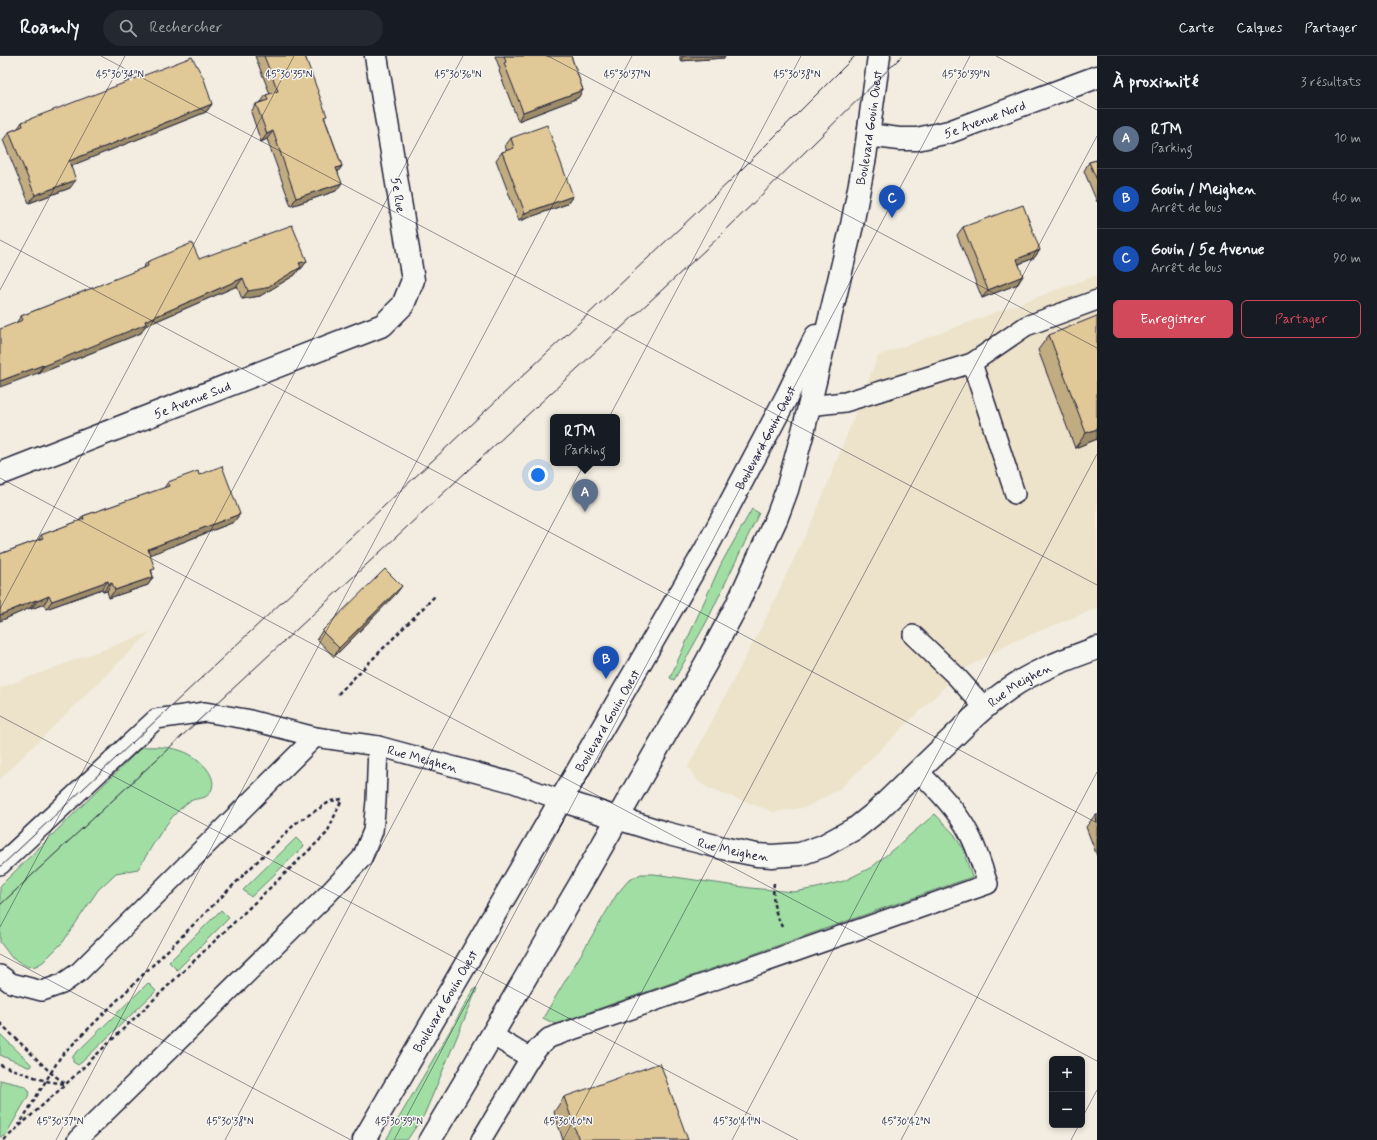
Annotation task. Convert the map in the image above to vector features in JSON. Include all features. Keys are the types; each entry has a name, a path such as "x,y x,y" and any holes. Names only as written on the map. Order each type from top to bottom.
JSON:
{"main road":[{"name":"5e Rue","path":"376,56 413,280 403,305 383,325"},
{"name":"Boulevard Gouin Ouest","path":"430,1140 582,880 720,638 758,561 777,517 787,490 808,406 862,177 869,135 878,56"},
{"name":"5e Avenue Nord","path":"869,135 898,139 917,139 949,132 1097,77"},
{"name":"Boulevard Gouin Ouest","path":"364,1140 696,568 790,390 835,294"},
{"name":"5e Avenue Sud","path":"0,474 383,325"},
{"name":"Rue Meighen","path":"560,800 665,833 742,852 772,856 800,854 823,846 856,828 876,812 984,708 1011,688 1028,677 1072,657 1097,648"}],"lane":[{"path":"808,406 845,402 972,363 1026,326 1097,300"},
{"path":"972,363 1015,494"},
{"path":"913,635 956,676 984,708"},
{"name":"Rue Meighen","path":"0,865 156,719 205,712 246,719 315,737 378,746 514,783 560,800"},
{"path":"0,974 11,983 42,992 62,984 79,972 315,737"},
{"path":"77,1140 325,897 362,858 373,831 376,801 378,746"},
{"path":"481,1140 530,1058 539,1047 550,1038 988,884 981,862 964,824 956,812 918,771"},
{"path":"492,1035 530,1058"}],"path":[{"path":"338,694 436,596"},
{"path":"4,1140 66,1084 327,833 342,799 331,801 296,823 61,1056 20,1125"},
{"path":"774,881 772,899 774,910 782,927"},
{"path":"0,1023 51,1073 66,1084"},
{"path":"0,1065 46,1081 66,1084"}],"shaded area":[{"path":"1097,275 1097,608 1012,642 961,671 841,788 807,807 774,812 708,788 698,781 688,767 766,618 818,508 878,356"},
{"path":"150,632 0,779 0,688"}],"green space":[{"path":"752,509 759,513 707,621 674,680 670,678 721,564"},
{"path":"143,747 170,748 193,757 207,769 210,774 213,782 211,791 206,797 187,803 172,817 138,869 116,873 98,890 63,942 43,962 36,966 28,967 12,958 0,942 0,886"},
{"path":"935,814 954,834 962,847 972,877 555,1024 543,1018 617,894 628,881 641,874 654,874 750,888 794,892 817,888 844,881 872,867"},
{"path":"296,838 304,846 251,897 243,890"},
{"path":"221,910 229,918 177,970 169,962"},
{"path":"148,983 156,991 82,1062 78,1065 73,1062 73,1056"},
{"path":"475,988 477,989 424,1115 407,1140 386,1140"},
{"path":"0,1034 31,1064 31,1067 0,1055"},
{"path":"0,1080 25,1086 30,1093 5,1136 0,1137"}],"building":[{"path":"264,56 305,56 327,116 324,117 342,166 336,168 342,183 296,198 273,131 267,134 256,104 268,100 266,95 278,91"},
{"path":"504,56 571,56 583,90 523,112 504,63 506,62"},
{"path":"192,57 204,79 212,104 69,161 76,180 35,195 9,132 23,126 22,122"},
{"path":"547,125 573,196 525,213 502,152 514,148 511,138"},
{"path":"1097,160 1097,180 1089,162"},
{"path":"1023,205 1040,250 1017,259 1023,276 988,290 963,227"},
{"path":"292,225 307,261 299,263 301,267 266,288 248,291 243,278 145,321 146,324 44,366 43,365 0,381 0,329 23,320 21,316 148,266 147,262 192,243 199,259"},
{"path":"1097,316 1097,429 1086,433 1049,335"},
{"path":"222,466 240,514 148,549 155,569 151,570 153,577 115,590 112,583 109,584 108,581 52,601 49,596 37,601 36,600 0,615 0,554 43,538 41,535 84,519 83,516 169,486 168,482 198,471 199,475"},
{"path":"385,569 402,586 339,648 322,631"},
{"path":"660,1063 688,1140 579,1140 564,1097"}],"tram line":[{"path":"0,867 730,181 855,56"},
{"path":"0,905 719,237 902,56"}],"place":[{"name":"Gouin / 5e Avenue","path":"892,218"},
{"name":"RTM","path":"585,512"},
{"name":"Gouin / Meighen","path":"606,679"}]}
